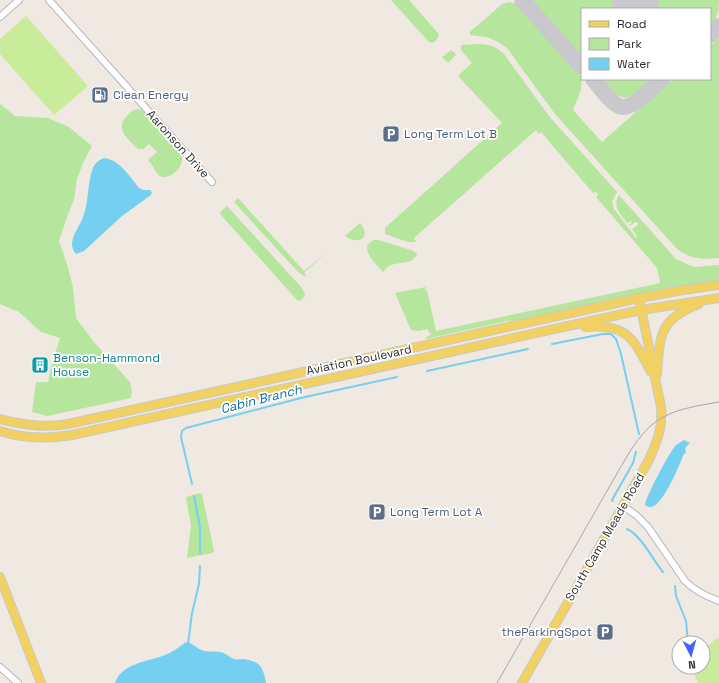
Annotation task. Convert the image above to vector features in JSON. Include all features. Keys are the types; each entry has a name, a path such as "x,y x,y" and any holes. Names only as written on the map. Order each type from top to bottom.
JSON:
{"main road":[{"name":"Aviation Boulevard","path":"0,418 24,424 53,426 68,424 639,298 683,290 719,286"},
{"path":"639,298 656,383"},
{"name":"Aviation Boulevard","path":"0,431 27,437 53,438 90,432 641,310 716,298"},
{"path":"656,383 660,341 665,327 681,312 716,298"},
{"path":"553,330 606,326 622,331 636,344 656,383"},
{"name":"South Camp Meade Road","path":"522,683 623,506 657,442 662,417 656,383"},
{"path":"158,417 166,402"},
{"path":"0,577 3,594 41,683"}],"street":[{"path":"0,17 19,0"},
{"name":"Aaronson Drive","path":"49,0 212,182"},
{"path":"623,506 636,515 648,527 685,581 699,593 719,600"},
{"path":"0,667 18,683"}],"green space":[{"path":"391,0 409,0 438,33 436,40 432,43 429,42"},
{"path":"532,0 613,0 620,8 581,8 581,55"},
{"path":"649,0 719,0 716,18 711,26 711,8 656,8"},
{"path":"509,2 516,4 580,75 582,84 573,110 602,142 672,80 711,80 711,45 719,38 719,258 708,259 692,257 677,249 555,114 507,48 487,37 470,35 470,32 502,4"},
{"path":"26,16 88,86 54,115 0,54 0,39"},
{"path":"479,44 493,46 504,54 549,116 617,192 612,202 614,209 636,238 637,236 632,229 638,225 638,223 635,222 630,226 629,225 632,222 627,223 620,213 616,203 619,195 676,259 694,267 719,265 719,281 668,288 535,318 507,321 426,339 425,338 432,334 429,333 428,329 419,331 411,330 395,293 426,287 425,291 427,290 436,331 660,283 657,268 596,197 598,195 596,192 593,193 541,132 539,134 536,130 414,238 416,242 408,242 385,234 385,228 502,123 458,76 472,63 461,50 461,45"},
{"path":"451,50 456,55 448,63 442,57"},
{"path":"603,80 651,80 634,95 625,98 617,95"},
{"path":"0,104 15,116 48,118 69,127 92,146 77,179 74,199 59,241 73,287 76,318 93,341 130,382 132,391 131,398 47,416 32,412 36,382 48,382 60,338 41,332 19,312 0,304"},
{"path":"139,109 142,110 182,156 179,168 173,174 166,177 160,176 148,160 157,152 149,144 142,150 141,148 139,150 124,134 122,125 124,120 131,111"},
{"path":"238,198 304,271 326,253 304,273 307,277 298,272 234,202"},
{"path":"227,206 302,288 305,294 300,301 297,300 221,215 220,212"},
{"path":"360,223 365,232 362,238 355,240 345,236"},
{"path":"374,240 379,240 414,251 417,255 411,261 390,265 383,272 370,256 368,251 367,247 369,243"},
{"path":"200,493 202,494 214,551 212,553 187,558 191,525 186,497"},
{"path":"719,638 719,683 698,683 694,675 711,675 711,643"}],"water":[{"path":"104,158 109,159 119,165 139,188 143,190 150,190 152,192 151,195 122,216 84,251 76,254 72,247 72,243 85,211 91,174 95,165"},
{"path":"684,440 690,443 685,448 686,453 684,454 663,497 654,506 646,506 646,501 658,475 676,445"},
{"path":"186,642 202,650 220,652 235,659 249,660 257,663 264,673 266,683 115,683 118,676 129,667 168,654"}],"waterway":[{"name":"Cabin Branch","path":"552,344 603,334 611,334 616,339 621,354 639,434"},
{"name":"Cabin Branch","path":"427,371 528,349"},
{"name":"Cabin Branch","path":"192,484 181,437 182,431 186,428 305,397 397,377"},
{"name":"Cabin Branch","path":"613,501 612,500 633,463 636,452"},
{"name":"Cabin Branch","path":"194,496 200,527 200,553"},
{"name":"Cabin Branch","path":"627,529 642,542 663,572"},
{"name":"Cabin Branch","path":"188,644 192,613 199,584 200,566"},
{"name":"Cabin Branch","path":"675,586 676,596 686,621 687,635"}],"taxiway":[{"path":"522,0 581,66"},
{"path":"711,34 719,26"},
{"path":"594,80 612,101 619,106 624,107 642,98 661,80"}],"runway":[{"path":"632,0 639,8"}],"tram line":[{"path":"497,683 623,463 642,434 662,418 673,413 701,405 719,402"}],"place":[{"name":"Clean Energy","path":"100,95"},
{"name":"Long Term Lot B","path":"391,134"},
{"name":"Benson-Hammond House","path":"40,365"},
{"name":"Long Term Lot A","path":"377,512"},
{"name":"theParkingSpot","path":"605,632"}]}
